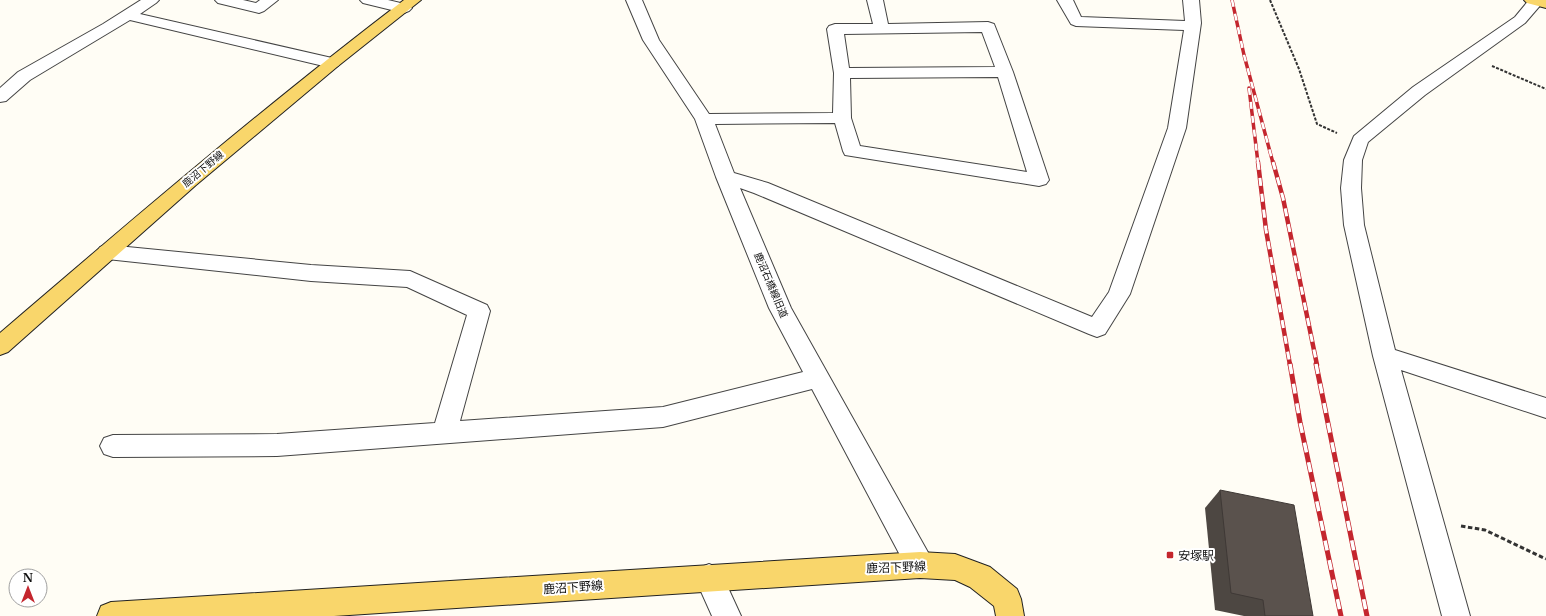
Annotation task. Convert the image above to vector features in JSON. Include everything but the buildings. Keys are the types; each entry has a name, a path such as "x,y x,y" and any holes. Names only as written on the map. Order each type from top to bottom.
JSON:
{"main road":[{"name":"鹿沼下野線","path":"0,346 189,181 332,63 408,4"},
{"name":"鹿沼下野線","path":"111,616 189,614 920,565 954,568 980,577 1008,607"}],"street":[{"path":"0,97 24,76 151,0"},
{"path":"223,0 259,8 270,0"},
{"path":"368,0 408,4"},
{"name":"鹿沼石橋線旧道","path":"634,0 652,40 704,119 726,177 780,308 920,565"},
{"path":"875,0 882,29"},
{"path":"1065,0 1076,21 1192,26"},
{"path":"726,177 761,188 1097,328 1119,294 1177,128 1192,26 1191,0"},
{"path":"1456,616 1385,356 1354,225 1351,188 1353,160 1360,140 1419,91 1520,20 1538,1"},
{"path":"127,15 332,63"},
{"path":"988,27 1005,72 1039,180 852,151 842,118 842,73 835,29 882,29 988,27"},
{"path":"842,73 1005,72"},
{"path":"704,119 842,118"},
{"path":"107,252 311,273 410,279 479,311 444,433"},
{"path":"1385,356 1546,408"},
{"path":"113,446 276,444 663,417 818,378"},
{"path":"709,578 727,616"}],"path":[{"path":"1270,0 1299,69 1317,124 1333,132 1360,140"},
{"path":"1470,56 1546,89"},
{"path":"1429,519 1485,530 1546,560"}],"railway":[{"path":"1232,0 1244,55 1273,163"},
{"path":"1249,88 1258,163"},
{"path":"1258,162 1266,230 1290,365"},
{"path":"1273,162 1283,198 1317,365"},
{"path":"1290,364 1300,422 1341,616"},
{"path":"1316,364 1367,616"}],"place":[{"name":"安塚駅","path":"1170,555"}]}
